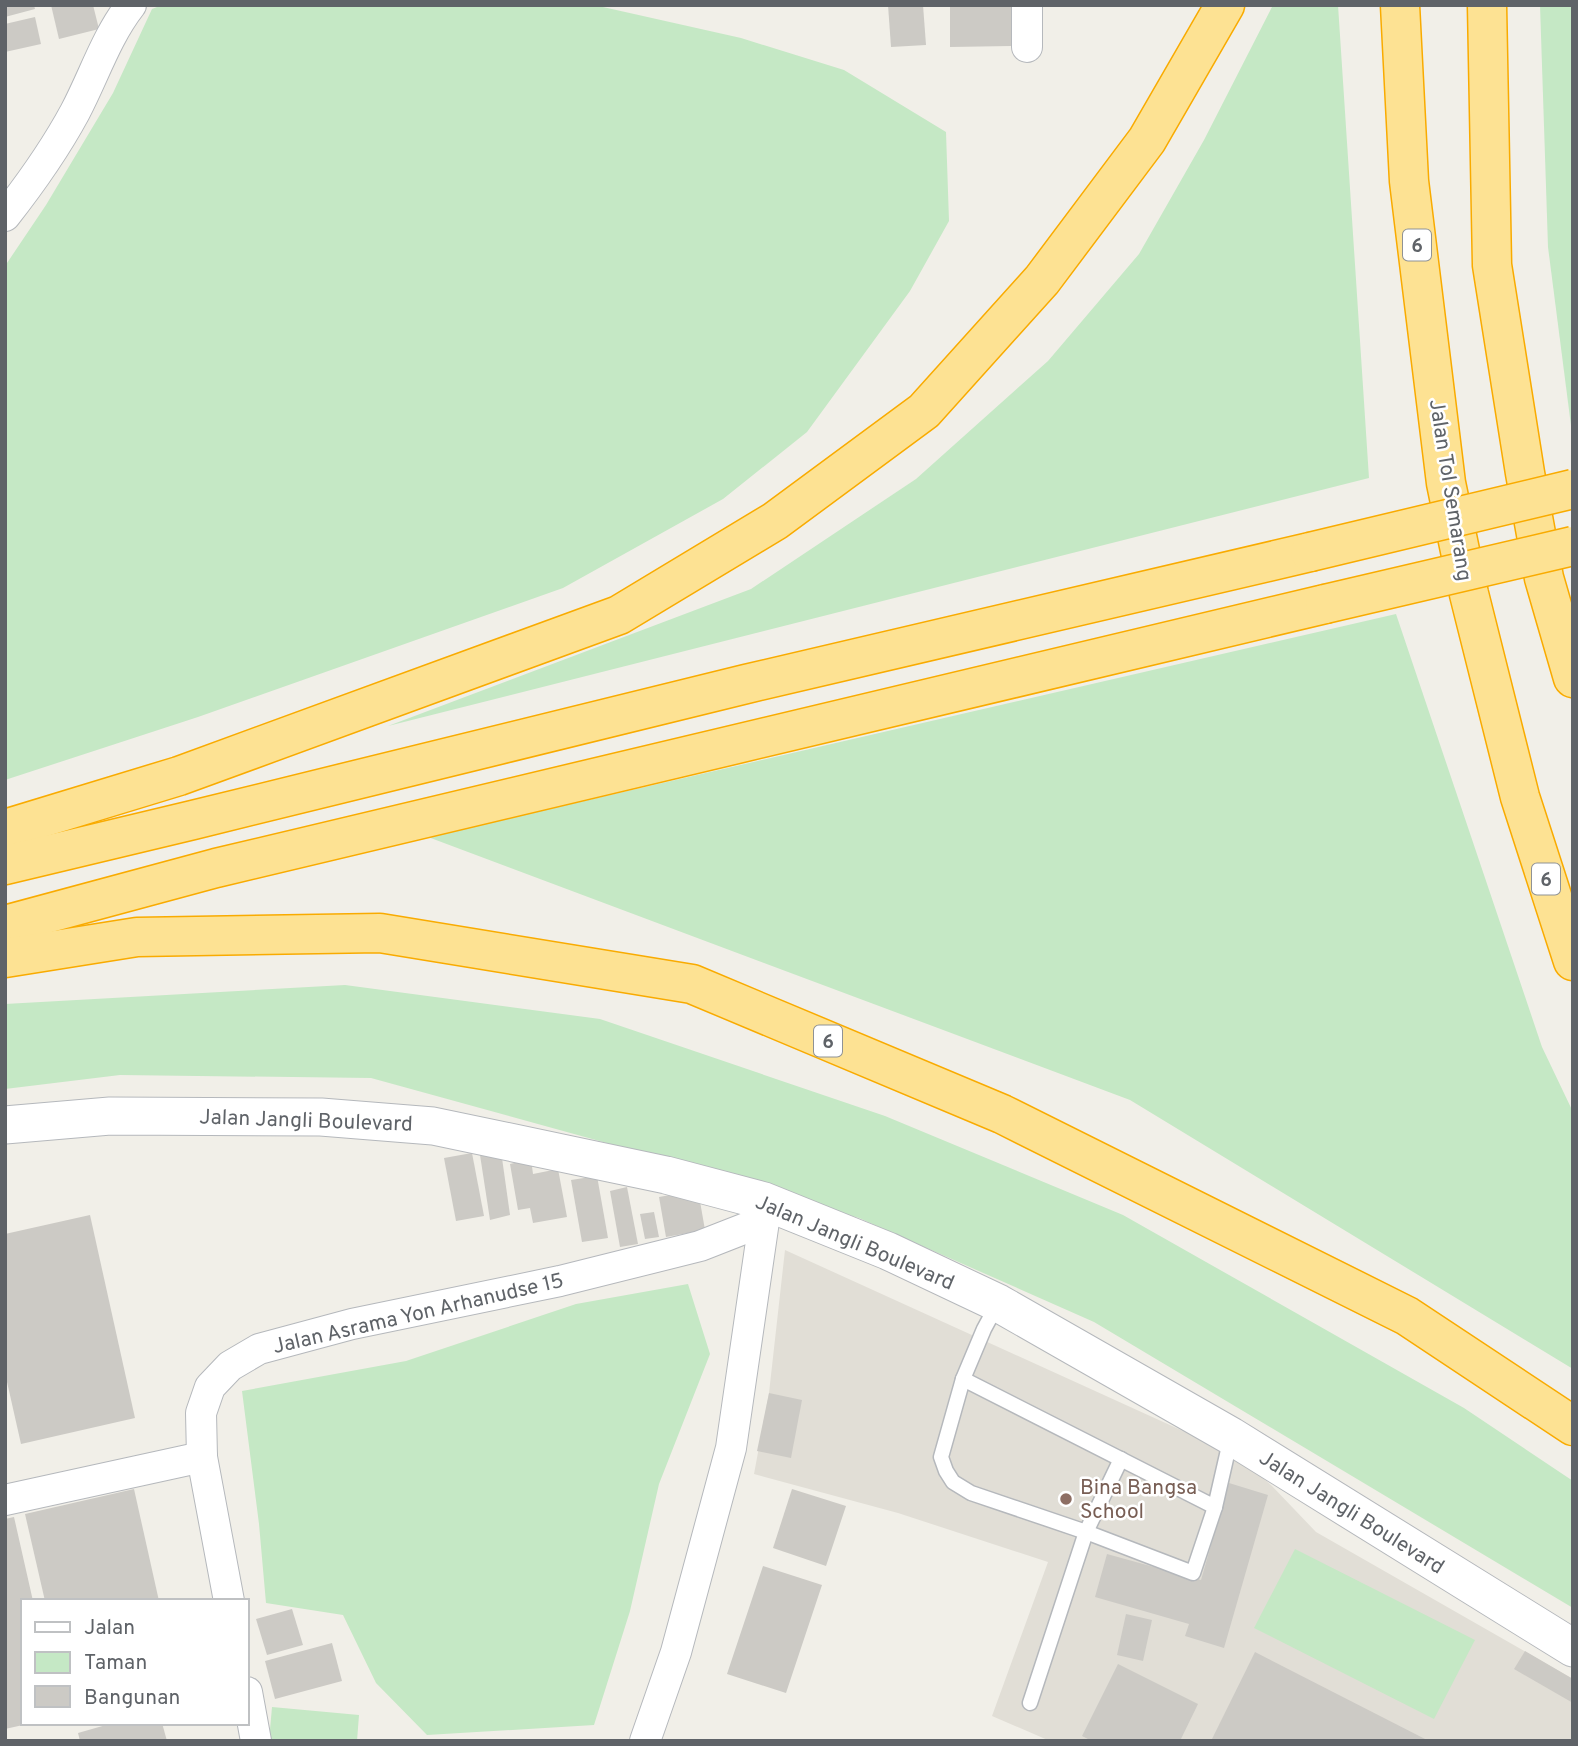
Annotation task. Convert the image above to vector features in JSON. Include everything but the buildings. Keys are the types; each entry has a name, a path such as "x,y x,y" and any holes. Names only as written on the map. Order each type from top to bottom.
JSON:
{"highway":[{"path":"5,829 179,776 619,615 775,521 924,411 1042,280 1147,140 1225,5"},
{"name":"Jalan Tol Semarang","path":"1401,5 1409,181 1446,484 1469,594 1520,797 1573,961"},
{"path":"1487,5 1492,265 1544,578 1573,678"},
{"path":"5,864 746,684 1573,489"},
{"path":"5,925 230,864 1573,546"},
{"name":"6","path":"5,958 137,937 380,933 692,984 1002,1114 1407,1316 1573,1426"}],"street":[{"path":"5,216 39,173 131,5"},
{"path":"1027,5 1027,47"},
{"name":"Jalan Jangli Boulevard","path":"5,1125 110,1116 321,1116 433,1126 666,1175 764,1211 888,1251 998,1303 1231,1436 1573,1648"},
{"path":"645,1741 676,1652 731,1448 764,1211"},
{"name":"Jalan Asrama Yon Arhanudse 15","path":"229,1599 202,1457 201,1413 210,1387 230,1366 259,1349 352,1324 560,1281 700,1245 764,1211"},
{"path":"5,1500 202,1457"},
{"path":"248,1697 256,1741"}],"lane":[{"path":"998,1303 963,1380 941,1457 953,1482 971,1493 1086,1532 1193,1573 1215,1507 1231,1436"},
{"path":"963,1380 1215,1507"},
{"path":"1030,1703 1086,1532 1121,1459"}],"shaded area":[{"name":"Bina Bangsa School","path":"785,1250 1238,1456 1272,1486 1316,1532 1573,1679 1573,1741 1050,1741 992,1716 1048,1562 898,1513 754,1474 769,1393"}],"green space":[{"path":"162,5 594,5 741,38 844,70 946,132 949,221 910,291 807,432 723,499 563,588 198,717 5,780 5,266 46,205 113,93 152,9"},
{"path":"1273,5 1338,5 1369,478 388,726 751,589 916,479 1048,361 1139,254 1204,140"},
{"path":"1540,5 1573,5 1573,441 1548,247"},
{"path":"1396,614 1542,1047 1573,1112 1573,1369 1130,1100 428,837"},
{"path":"345,985 600,1019 885,1116 1123,1215 1464,1408 1573,1481 1573,1608 1094,1322 859,1218 603,1142 371,1078 120,1075 5,1089 5,1004"},
{"path":"688,1284 710,1354 659,1484 630,1611 594,1725 427,1735 376,1683 343,1615 266,1603 242,1391 406,1361 576,1304"},
{"path":"1295,1549 1475,1640 1434,1719 1254,1628"},
{"path":"272,1707 359,1715 357,1741 269,1741"}],"place":[{"name":"Bina Bangsa School","path":"1066,1499"}]}
